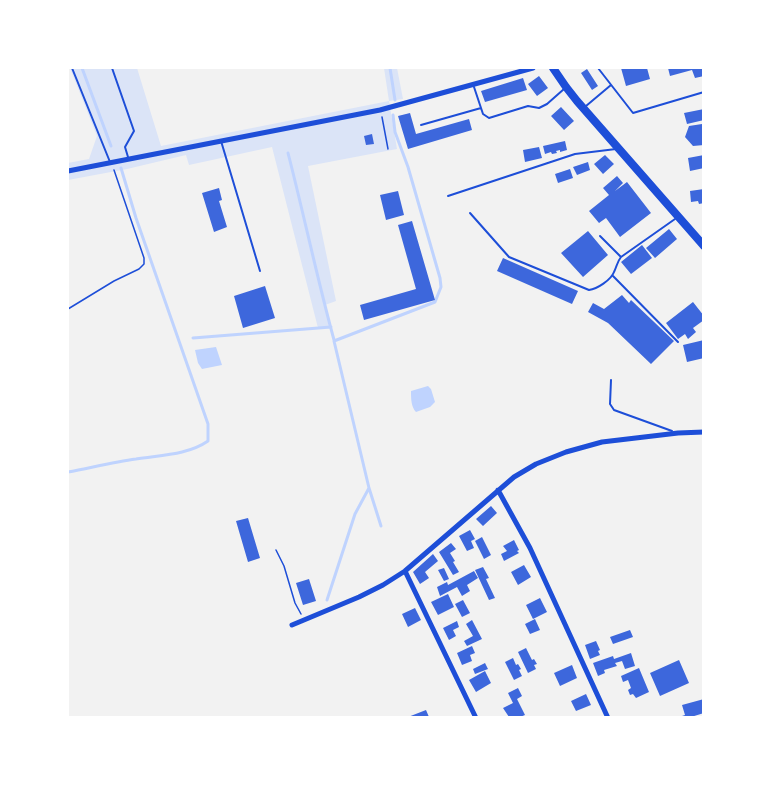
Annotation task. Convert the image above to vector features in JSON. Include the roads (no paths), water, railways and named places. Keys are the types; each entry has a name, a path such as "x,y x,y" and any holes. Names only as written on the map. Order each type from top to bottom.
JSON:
{"main road":[{"path":"553,68 566,87 703,244"}],"street":[{"path":"68,171 381,110 532,68"},
{"path":"292,625 359,597 405,571 525,469 566,452 610,441 704,432"},
{"path":"498,490 530,548 608,717"},
{"path":"405,571 476,717"}],"lane":[{"path":"72,68 111,163"},
{"path":"112,68 134,131 125,147 128,160"},
{"path":"597,68 633,113 704,93"},
{"path":"473,84 483,114 489,118 528,106 539,108 566,87"},
{"path":"584,108 611,85"},
{"path":"421,125 481,108"},
{"path":"221,141 260,271"},
{"path":"448,196 574,154 619,149"},
{"path":"470,213 509,257 589,291 594,290 613,276 616,264 621,257 678,217"},
{"path":"600,236 621,257"},
{"path":"613,276 678,342"},
{"path":"611,380 610,404 614,410 678,434"}],"water":[{"path":"216,347 222,365 202,369 195,350"},
{"path":"428,386 435,402 430,407 416,412 412,405 411,391"}],"waterway":[{"path":"82,68 111,146"},
{"path":"390,68 395,100"},
{"path":"381,526 369,488 334,341 435,302 441,287 408,167 395,132 393,115"},
{"path":"288,153 334,340"},
{"path":"68,472 183,452 208,441 208,424 136,218 121,168"},
{"path":"193,338 331,327"},
{"path":"327,600 355,514 369,488"}]}
